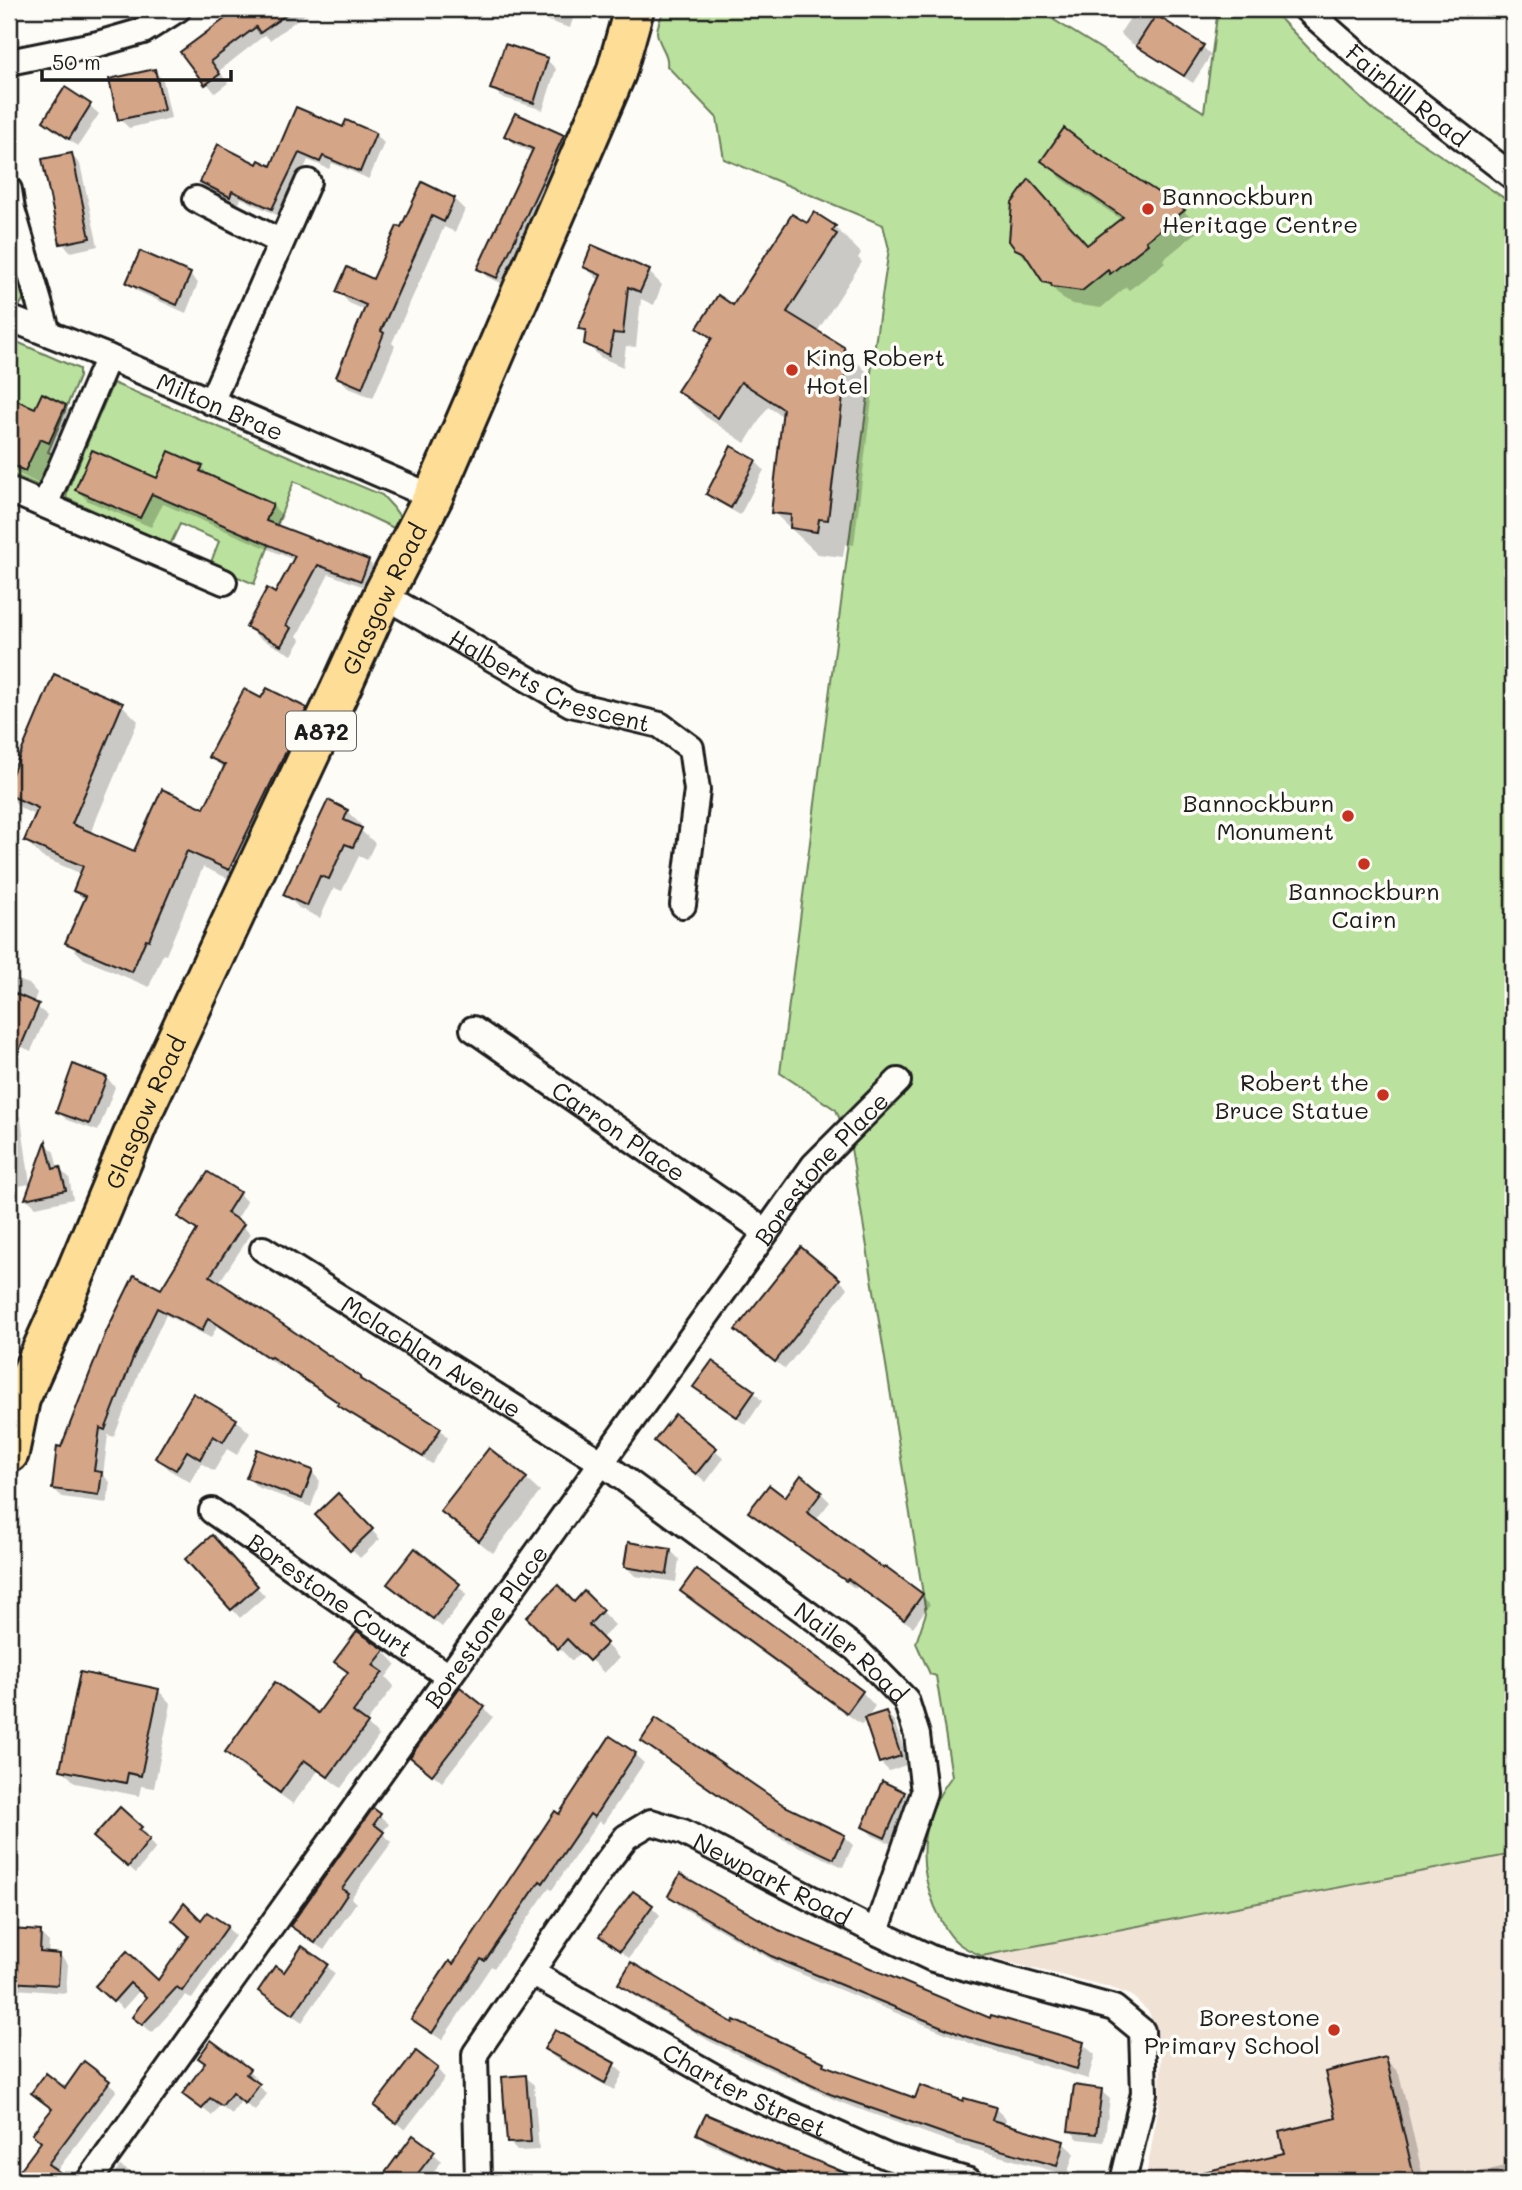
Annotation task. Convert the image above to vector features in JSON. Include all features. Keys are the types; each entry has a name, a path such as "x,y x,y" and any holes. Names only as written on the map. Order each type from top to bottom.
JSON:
{"main road":[{"name":"Glasgow Road","path":"9,1453 20,1399 143,1111 383,595 433,497 616,73 634,9"}],"street":[{"path":"9,62 98,44 143,31 178,9"},
{"name":"Fairhill Road","path":"1306,9 1373,68 1513,177"},
{"path":"211,402 308,182"},
{"path":"195,199 281,242"},
{"path":"10,204 48,333"},
{"name":"Milton Brae","path":"9,318 108,357 433,497"},
{"path":"46,505 108,357"},
{"path":"9,490 224,582"},
{"name":"Halberts Crescent","path":"383,595 571,704 660,725 691,748 697,790 683,905"},
{"name":"Carron Place","path":"473,1029 766,1232"},
{"name":"Borestone Place","path":"89,2181 814,1165 898,1081"},
{"name":"Mclachlan Avenue","path":"263,1249 601,1462"},
{"name":"Nailer Road","path":"601,1462 856,1649 906,1700 917,1735 924,1792 876,1932"},
{"name":"Borestone Court","path":"212,1511 449,1677"},
{"name":"Newpark Road","path":"478,2181 475,2054 603,1867 626,1837 651,1822 683,1832 933,1959 1114,2008 1142,2031 1144,2093 1124,2181"},
{"name":"Charter Street","path":"532,1973 736,2089 888,2157 969,2181"}],"shaded area":[{"name":"Borestone Primary School","path":"1513,1854 1513,2181 1145,2181 1159,2105 1162,2048 1149,2012 1131,1995 1106,1986 982,1956"}],"green space":[{"path":"664,9 1036,9 1204,112 1218,9 1271,9 1377,113 1513,204 1513,1854 982,1956 953,1938 935,1907 925,1872 924,1839 933,1807 952,1776 936,1676 930,1674 916,1643 926,1613 851,1148 836,1110 780,1073 889,249 883,225 724,159 717,118 667,66 657,32"},
{"path":"9,251 18,255 26,294 20,305 12,308 9,307"},
{"path":"10,339 79,369 79,377 48,452 55,455 41,487 9,473"},
{"path":"113,383 382,495 400,517 396,529 294,481 254,584 210,565 219,541 180,524 170,545 66,498"}],"building":[{"path":"238,9 294,9 260,33 256,27 211,61 220,74 205,85 180,52"},
{"path":"1156,15 1204,45 1184,76 1136,46"},
{"path":"505,44 548,58 534,103 490,89"},
{"path":"155,69 164,110 118,120 109,79"},
{"path":"65,87 91,104 69,139 43,121"},
{"path":"296,107 343,127 346,120 376,133 360,172 323,156 320,162 299,153 272,209 232,191 230,197 200,182 218,144 257,164 259,160 271,166"},
{"path":"515,113 564,135 497,278 477,269 533,149 504,136"},
{"name":"Bannockburn Heritage Centre","path":"1064,128 1185,210 1110,274 1108,270 1082,291 1052,287 1051,284 1043,282 1024,253 1015,249 1009,241 1012,203 1029,179 1087,245 1123,217 1041,161"},
{"path":"72,153 90,238 60,244 42,159"},
{"path":"422,182 455,198 444,222 432,216 381,331 384,333 362,388 336,377 366,305 336,292 347,267 373,279 397,226 401,227"},
{"name":"King Robert Hotel","path":"814,212 836,226 832,231 837,234 787,312 844,347 847,363 828,520 819,519 817,532 790,528 791,515 771,513 783,409 741,382 718,418 677,391 712,338 697,328 718,295 733,305 792,214 807,223"},
{"path":"592,245 650,270 640,292 628,287 623,334 613,333 609,355 584,344 586,330 578,329 601,275 583,267"},
{"path":"140,251 191,273 177,305 126,283"},
{"path":"42,393 66,405 49,443 40,439 25,471 9,464 9,397 35,408"},
{"path":"731,446 756,460 731,508 706,494"},
{"path":"92,450 157,478 169,451 203,466 200,471 273,504 266,521 369,560 361,581 318,565 286,625 291,628 281,646 246,627 267,588 275,593 295,556 152,494 140,518 75,490"},
{"path":"54,674 123,703 72,824 134,851 162,789 204,808 225,765 208,757 244,689 261,698 267,688 307,708 229,870 187,851 149,940 146,939 132,972 65,943 86,896 73,891 83,866 24,841 38,808 9,795 9,781"},
{"path":"328,800 348,810 344,820 362,828 353,847 345,844 329,879 320,876 307,906 283,895"},
{"path":"9,991 39,1004 9,1074"},
{"path":"73,1064 107,1077 89,1124 56,1112"},
{"path":"46,1141 53,1169 60,1167 66,1190 25,1199"},
{"path":"208,1172 240,1192 227,1213 244,1224 210,1276 361,1377 360,1379 441,1428 423,1457 337,1405 339,1403 271,1357 208,1318 202,1331 157,1308 135,1353 105,1430 100,1428 94,1471 102,1472 99,1495 52,1489 57,1446 61,1447 106,1332 134,1275 161,1289 197,1230 178,1217"},
{"path":"801,1247 840,1279 775,1362 735,1330"},
{"path":"712,1361 755,1391 737,1417 693,1387"},
{"path":"193,1393 237,1419 223,1442 213,1436 200,1459 187,1451 176,1470 155,1458"},
{"path":"675,1414 717,1448 696,1474 654,1441"},
{"path":"489,1448 527,1478 479,1541 440,1511"},
{"path":"257,1449 313,1470 302,1499 246,1478"},
{"path":"801,1475 822,1492 807,1512 923,1594 904,1620 748,1512 769,1485 785,1497"},
{"path":"338,1493 373,1529 350,1551 315,1515"},
{"path":"212,1535 258,1586 231,1610 185,1559"},
{"path":"628,1542 671,1549 667,1574 624,1567"},
{"path":"415,1548 460,1584 433,1619 387,1584"},
{"path":"696,1569 863,1691 847,1713 680,1591"},
{"path":"558,1585 574,1602 584,1591 603,1610 589,1625 607,1643 589,1661 567,1639 558,1649 526,1617"},
{"path":"357,1631 385,1650 373,1665 383,1672 353,1712 368,1723 328,1777 304,1760 280,1793 225,1752 275,1682 318,1713 348,1672 334,1662"},
{"path":"80,1672 159,1689 141,1776 128,1773 126,1783 60,1770"},
{"path":"460,1687 485,1707 432,1775 410,1757"},
{"path":"886,1711 901,1756 879,1763 864,1718"},
{"path":"656,1718 785,1806 845,1835 834,1859 769,1830 641,1741"},
{"path":"610,1736 636,1753 594,1817 590,1814 485,1961 481,1959 432,2033 411,2019 449,1961 453,1964 555,1811 559,1814"},
{"path":"882,1781 905,1792 885,1838 862,1827"},
{"path":"120,1807 142,1827 139,1830 150,1839 128,1867 93,1837"},
{"path":"373,1808 381,1814 374,1824 384,1832 342,1889 348,1893 315,1943 290,1926"},
{"path":"680,1874 779,1930 990,2018 991,2015 1084,2042 1077,2069 964,2036 771,1956 668,1896"},
{"path":"633,1891 653,1905 620,1951 599,1936"},
{"path":"184,1903 201,1920 207,1912 228,1926 182,1991 177,1987 142,2025 132,2017 146,1997 130,1983 113,2002 95,1986 127,1951 158,1980 189,1936 172,1920"},
{"path":"9,1929 41,1931 40,1952 60,1954 58,1985 9,1982"},
{"path":"302,1946 328,1964 293,2015 258,1991 275,1966 284,1972"},
{"path":"631,1962 733,2023 734,2020 824,2062 823,2065 915,2098 920,2085 963,2101 964,2098 996,2107 992,2120 1064,2141 1057,2166 948,2135 830,2094 699,2032 618,1984"},
{"path":"555,2030 615,2063 605,2083 544,2049"},
{"path":"211,2040 250,2069 246,2074 260,2084 245,2104 232,2093 222,2106 210,2098 202,2109 182,2094 205,2063 198,2058"},
{"path":"416,2051 438,2068 396,2123 374,2106"},
{"path":"1386,2057 1415,2181 1200,2181 1199,2173 1284,2153 1279,2132 1336,2118 1325,2072"},
{"path":"84,2061 110,2081 48,2164 72,2181 12,2181 41,2142 32,2134 52,2109 31,2093 46,2073 65,2088"},
{"path":"526,2075 531,2142 507,2143 502,2077"},
{"path":"1074,2085 1102,2089 1096,2134 1068,2131"},
{"path":"706,2114 866,2181 807,2181 760,2163 696,2134"},
{"path":"413,2135 435,2151 412,2181 379,2181"}],"place":[{"name":"Bannockburn Heritage Centre","path":"1148,209"},
{"name":"King Robert Hotel","path":"792,370"},
{"name":"Bannockburn Monument","path":"1348,816"},
{"name":"Bannockburn Cairn","path":"1364,864"},
{"name":"Robert the Bruce Statue","path":"1383,1095"},
{"name":"Borestone Primary School","path":"1334,2030"}]}
